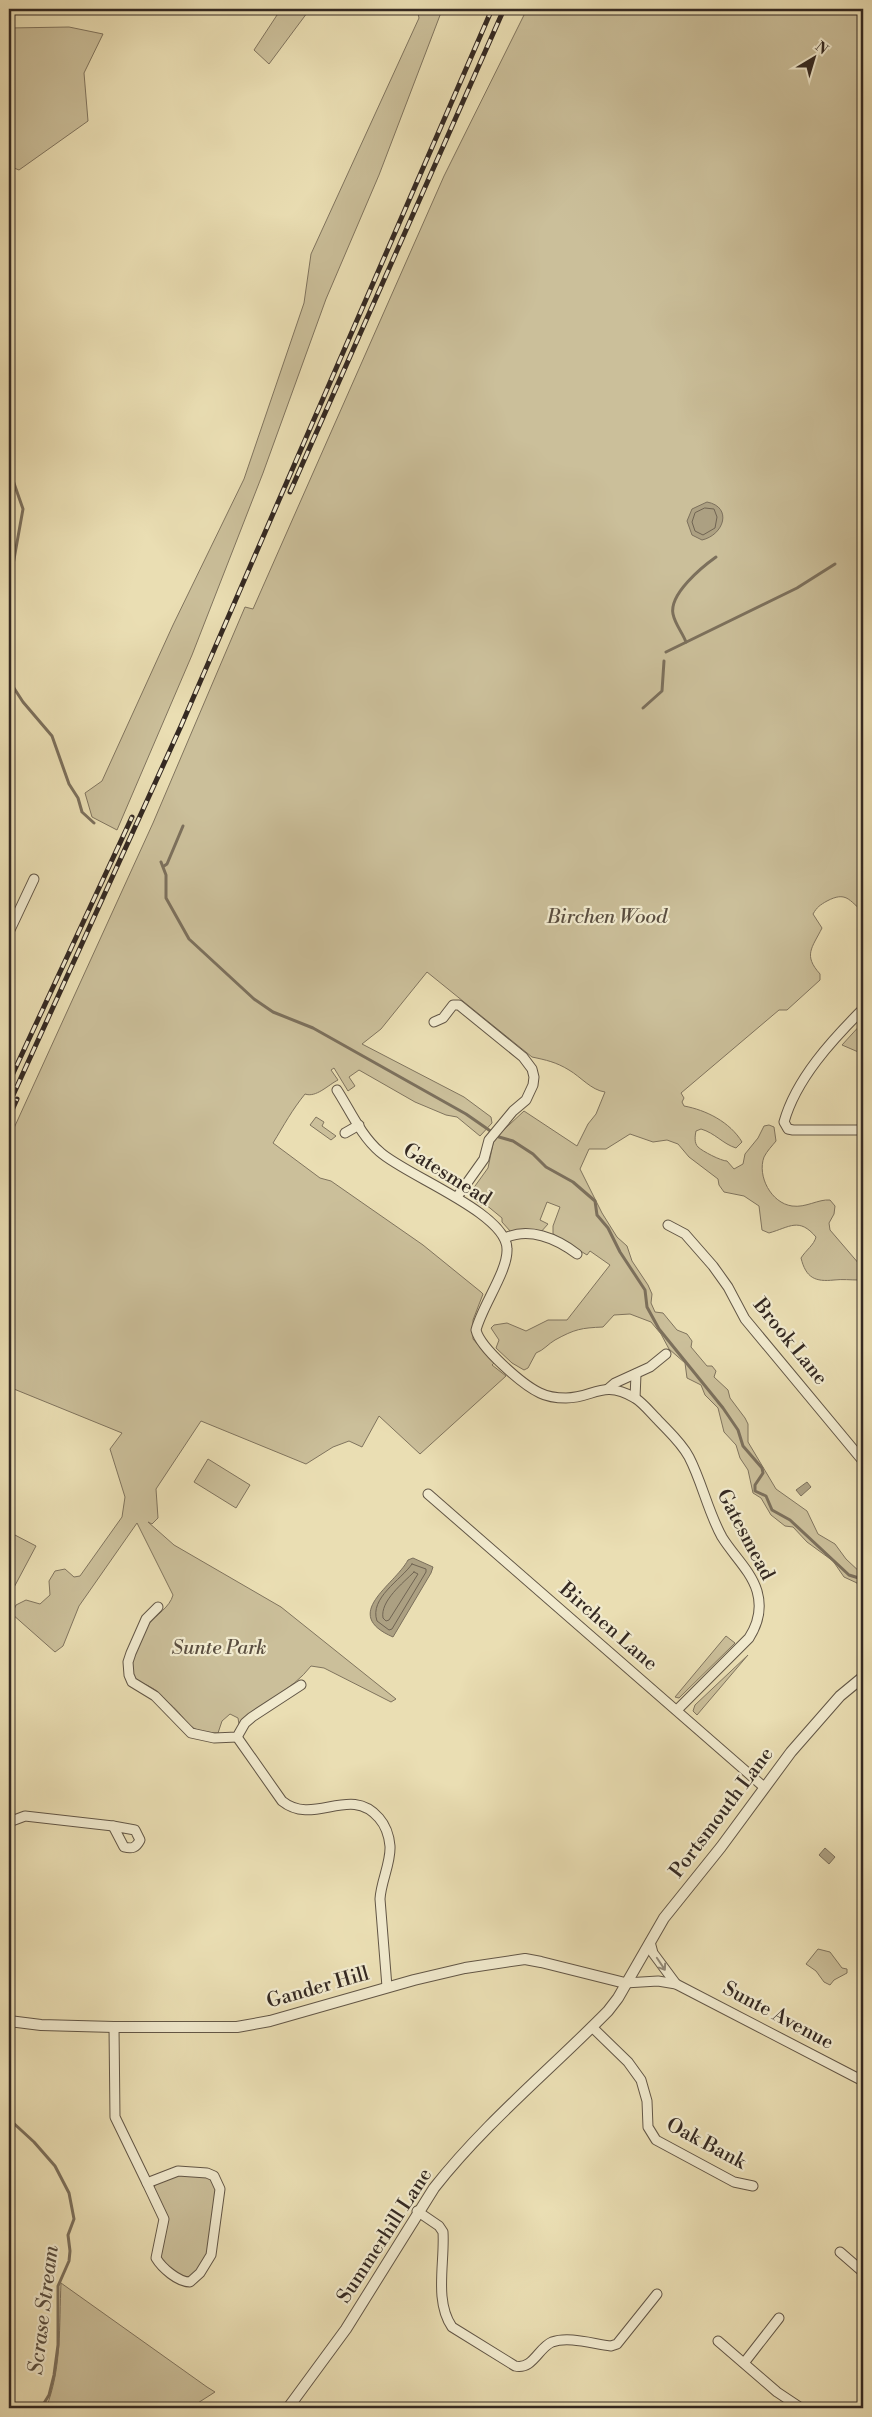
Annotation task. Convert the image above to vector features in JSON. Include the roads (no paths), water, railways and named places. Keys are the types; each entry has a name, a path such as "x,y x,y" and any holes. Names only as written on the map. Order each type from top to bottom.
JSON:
{"street":[{"path":"9,932 34,879"},
{"path":"434,1022 443,1018 453,1005 459,1005 523,1057 532,1069 534,1085 526,1100 513,1111 489,1140 484,1159 457,1197"},
{"path":"863,1009 826,1046 798,1092 784,1122 788,1129 793,1130 863,1130"},
{"name":"Gatesmead","path":"337,1090 369,1141 387,1158 457,1197 498,1230 505,1238"},
{"path":"344,1133 359,1125"},
{"name":"Brook Lane","path":"668,1225 685,1234 713,1266 728,1287 745,1319 863,1461"},
{"path":"577,1254 560,1242 528,1233 521,1232 505,1238 508,1246 505,1262 476,1330 483,1345 513,1374 545,1395 575,1398 608,1389 615,1383 636,1374 666,1354"},
{"path":"635,1398 636,1374"},
{"name":"Gatesmead","path":"608,1389 635,1398 676,1439 689,1457 721,1535 752,1580 758,1592 760,1605 755,1629 749,1638 677,1710"},
{"name":"Birchen Lane","path":"428,1494 764,1787"},
{"path":"158,1608 146,1619 131,1653 128,1662 129,1676 132,1682 155,1696 190,1733 214,1738 237,1737"},
{"name":"Portsmouth Lane","path":"625,1983 664,1918 721,1847 764,1787 818,1720 846,1690 863,1677"},
{"path":"237,1737 245,1723 252,1717 301,1685"},
{"path":"237,1737 282,1801 290,1807 304,1811 360,1804 373,1812 386,1828 390,1848 381,1886 380,1899 387,1987"},
{"path":"9,1822 25,1816 113,1826"},
{"name":"Sunte Avenue","path":"650,1942 653,1953 676,1984"},
{"name":"Gander Hill","path":"12,2022 114,2027 237,2027 270,2021 387,1987 466,1968 525,1959 625,1983"},
{"name":"Sunte Avenue","path":"625,1983 658,1981 676,1984 863,2081"},
{"name":"Summerhill Lane","path":"288,2408 346,2329 418,2211 448,2170 592,2027 618,1998 625,1983"},
{"path":"114,2027 115,2117 164,2219 156,2258 160,2264 180,2280 190,2282 200,2273 211,2254 220,2197 218,2181 207,2173 178,2172 147,2183"},
{"name":"Oak Bank","path":"592,2027 628,2062 641,2080 648,2101 648,2127 656,2140 734,2182 754,2186"},
{"path":"418,2211 439,2226 443,2232 443,2306 446,2318 452,2327 515,2366 529,2364 541,2350 554,2342 564,2340 611,2346 617,2344 657,2294"},
{"path":"840,2252 863,2272"},
{"path":"744,2363 779,2318"},
{"path":"718,2341 777,2392 801,2408"}],"water":[{"path":"707,502 720,509 723,515 720,527 716,533 702,540 692,535 687,521 692,509"},
{"path":"807,1482 811,1487 801,1496 796,1490"},
{"path":"413,1558 433,1567 393,1637 378,1628 371,1619 371,1609 383,1590 408,1560"},
{"path":"825,1848 835,1857 829,1864 819,1855"}],"waterway":[{"path":"9,469 23,509 9,587 12,685 23,702 52,736 69,784 78,798 82,812 94,823"},
{"path":"686,642 674,618 673,606 676,598 688,582 716,557"},
{"path":"666,652 797,588 835,564"},
{"path":"643,708 662,691 664,661"},
{"path":"164,866 167,864 183,826"},
{"path":"161,862 166,875 166,898 189,939 254,999 273,1012 313,1028 466,1114 499,1137 513,1141 533,1154 546,1167 573,1182 595,1201 597,1215 608,1228 620,1252 645,1290 647,1307 659,1329 723,1408 738,1430 743,1446 762,1468 763,1473 755,1485 755,1491 766,1496 772,1510 790,1520 849,1575 862,1579 863,1588"},
{"name":"Scrase Stream","path":"9,2119 34,2142 55,2166 69,2193 74,2219 68,2235 69,2261 58,2286 58,2345 54,2375 49,2395 41,2408"}],"railway":[{"path":"9,1104 181,726 492,9"},
{"path":"290,492 504,9"},
{"path":"9,1082 132,817"},
{"path":"9,1117 17,1099"}],"park label":[{"name":"Birchen Wood","path":"607,917"},
{"name":"Sunte Park","path":"219,1648"}]}
